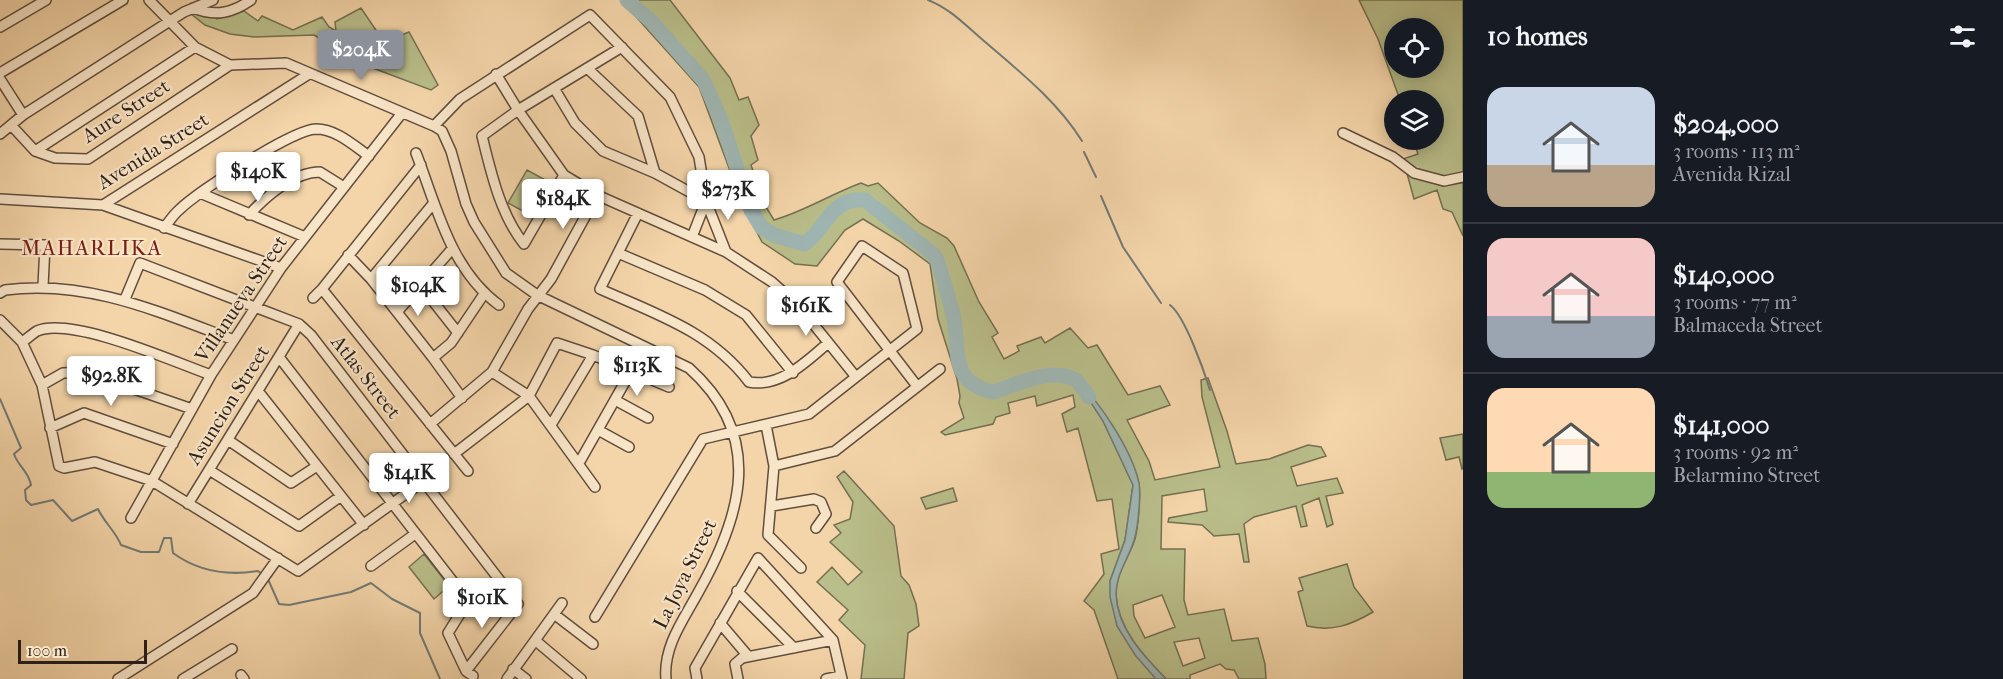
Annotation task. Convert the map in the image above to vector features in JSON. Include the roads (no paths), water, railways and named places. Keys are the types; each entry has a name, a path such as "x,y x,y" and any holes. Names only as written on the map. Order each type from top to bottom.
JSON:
{"street":[{"path":"0,27 46,0"},
{"path":"0,74 123,0"},
{"path":"149,0 195,47 230,65 286,63 434,126 460,99 590,15 670,97 699,157 706,201 726,252"},
{"path":"0,134 23,115 193,8 213,0"},
{"path":"193,8 212,13 228,13 251,0"},
{"path":"11,125 35,151 195,47"},
{"path":"564,175 524,244 494,184 482,136 518,110 622,47"},
{"name":"Aure Street","path":"35,151 55,158 88,159 230,65"},
{"path":"587,68 638,116 656,173"},
{"name":"Avenida Street","path":"0,200 103,205 309,74"},
{"path":"496,74 518,110 564,175 597,195 726,252 772,282 798,305 856,377"},
{"path":"0,79 23,115"},
{"path":"554,88 575,123 603,151 656,173 706,201"},
{"name":"Villanueva Street","path":"131,518 211,375 281,268 402,113"},
{"name":"La Joya Street","path":"434,126 442,131 447,142 466,204 484,241 506,273 537,295 689,368 718,398 728,415 734,432 739,474 738,496 729,531 717,559 674,637 665,663 666,679"},
{"path":"164,228 178,210 200,193 296,134 318,129 337,134 369,156"},
{"path":"1343,133 1393,157 1414,173 1444,181 1463,177"},
{"path":"416,153 432,205 452,249 484,294 499,305"},
{"path":"313,298 421,165"},
{"path":"249,214 261,202 305,174 320,172 344,187"},
{"path":"200,193 305,237"},
{"path":"430,424 492,372 537,295 551,279 597,195"},
{"path":"692,237 706,201"},
{"path":"103,205 281,268"},
{"path":"371,279 432,205"},
{"path":"638,213 600,289 695,331 733,361 749,381 759,384 793,373 828,343"},
{"path":"0,244 45,245 43,286"},
{"path":"595,617 703,439 808,414 856,377 888,351 917,328 903,273 861,246 837,282 888,351 917,386"},
{"path":"397,312 452,249"},
{"path":"618,253 705,290 746,315 793,373"},
{"path":"348,255 371,279 462,398"},
{"name":"Atlas Street","path":"125,299 140,263 299,324 310,335 518,604 470,674 448,633 468,601 415,534"},
{"path":"0,292 43,286 125,299 234,340"},
{"path":"421,286 458,333"},
{"path":"322,289 468,471"},
{"path":"433,358 458,333 484,294"},
{"path":"0,320 22,342 42,385 58,466 64,468 95,462 152,481 298,571 439,470"},
{"name":"Asuncion Street","path":"188,504 299,324"},
{"path":"22,342 37,331 48,329 85,331 211,375"},
{"path":"454,454 530,396 557,343 593,355 630,373 669,387"},
{"path":"551,425 593,355"},
{"path":"279,357 415,534 371,567"},
{"path":"774,466 835,451 940,369"},
{"path":"42,385 63,373 85,372 192,410"},
{"path":"492,372 530,396 595,487"},
{"path":"579,463 630,373"},
{"path":"258,391 364,525"},
{"path":"615,400 648,418"},
{"path":"50,428 84,413 173,444"},
{"path":"766,425 774,466 768,535 801,568"},
{"path":"598,430 629,447"},
{"path":"228,440 291,483 316,466"},
{"path":"209,470 298,526 341,495"},
{"path":"772,506 814,499 821,501 826,514 816,528"},
{"path":"118,679 252,593 278,558"},
{"path":"698,679 695,668 737,591 758,558 833,640 841,678 826,679"},
{"path":"737,591 794,648"},
{"path":"507,679 562,603"},
{"path":"554,614 593,644"},
{"path":"720,623 748,656"},
{"path":"738,679 735,668 737,661 748,656 833,640"},
{"path":"536,641 581,679"},
{"path":"183,679 232,649"},
{"path":"513,669 526,679"}],"water":[{"path":"1077,381 1096,402 1123,442 1139,483 1135,537 1118,579 1116,594 1121,619 1126,630 1166,679 1156,679 1135,655 1117,626 1110,597 1110,581 1125,540 1133,485 1103,421"}],"waterway":[{"path":"627,0 651,21 704,81 721,120 751,210 762,228 774,235 804,244 812,238 836,209 853,200 865,200 933,254 937,260 953,314 959,362 968,380 978,387 993,392 1035,378 1057,375 1077,381 1089,397"},
{"path":"928,0 957,18 1024,75 1061,113 1082,141"},
{"path":"1084,152 1096,177"},
{"path":"1101,196 1123,247 1161,303"},
{"path":"1170,305 1188,332 1210,390"},
{"path":"0,399 21,448 14,454 30,480 31,485 25,490 26,500 31,505 53,500 72,521 98,509 121,545 141,552 159,552 164,538 171,538 173,553 193,565 224,573 258,571 262,574"},
{"path":"267,577 279,604 289,605 351,592 371,583 392,599 420,613 420,633 440,679"}],"district":[{"name":"MAHARLIKA","path":"92,248"}]}
